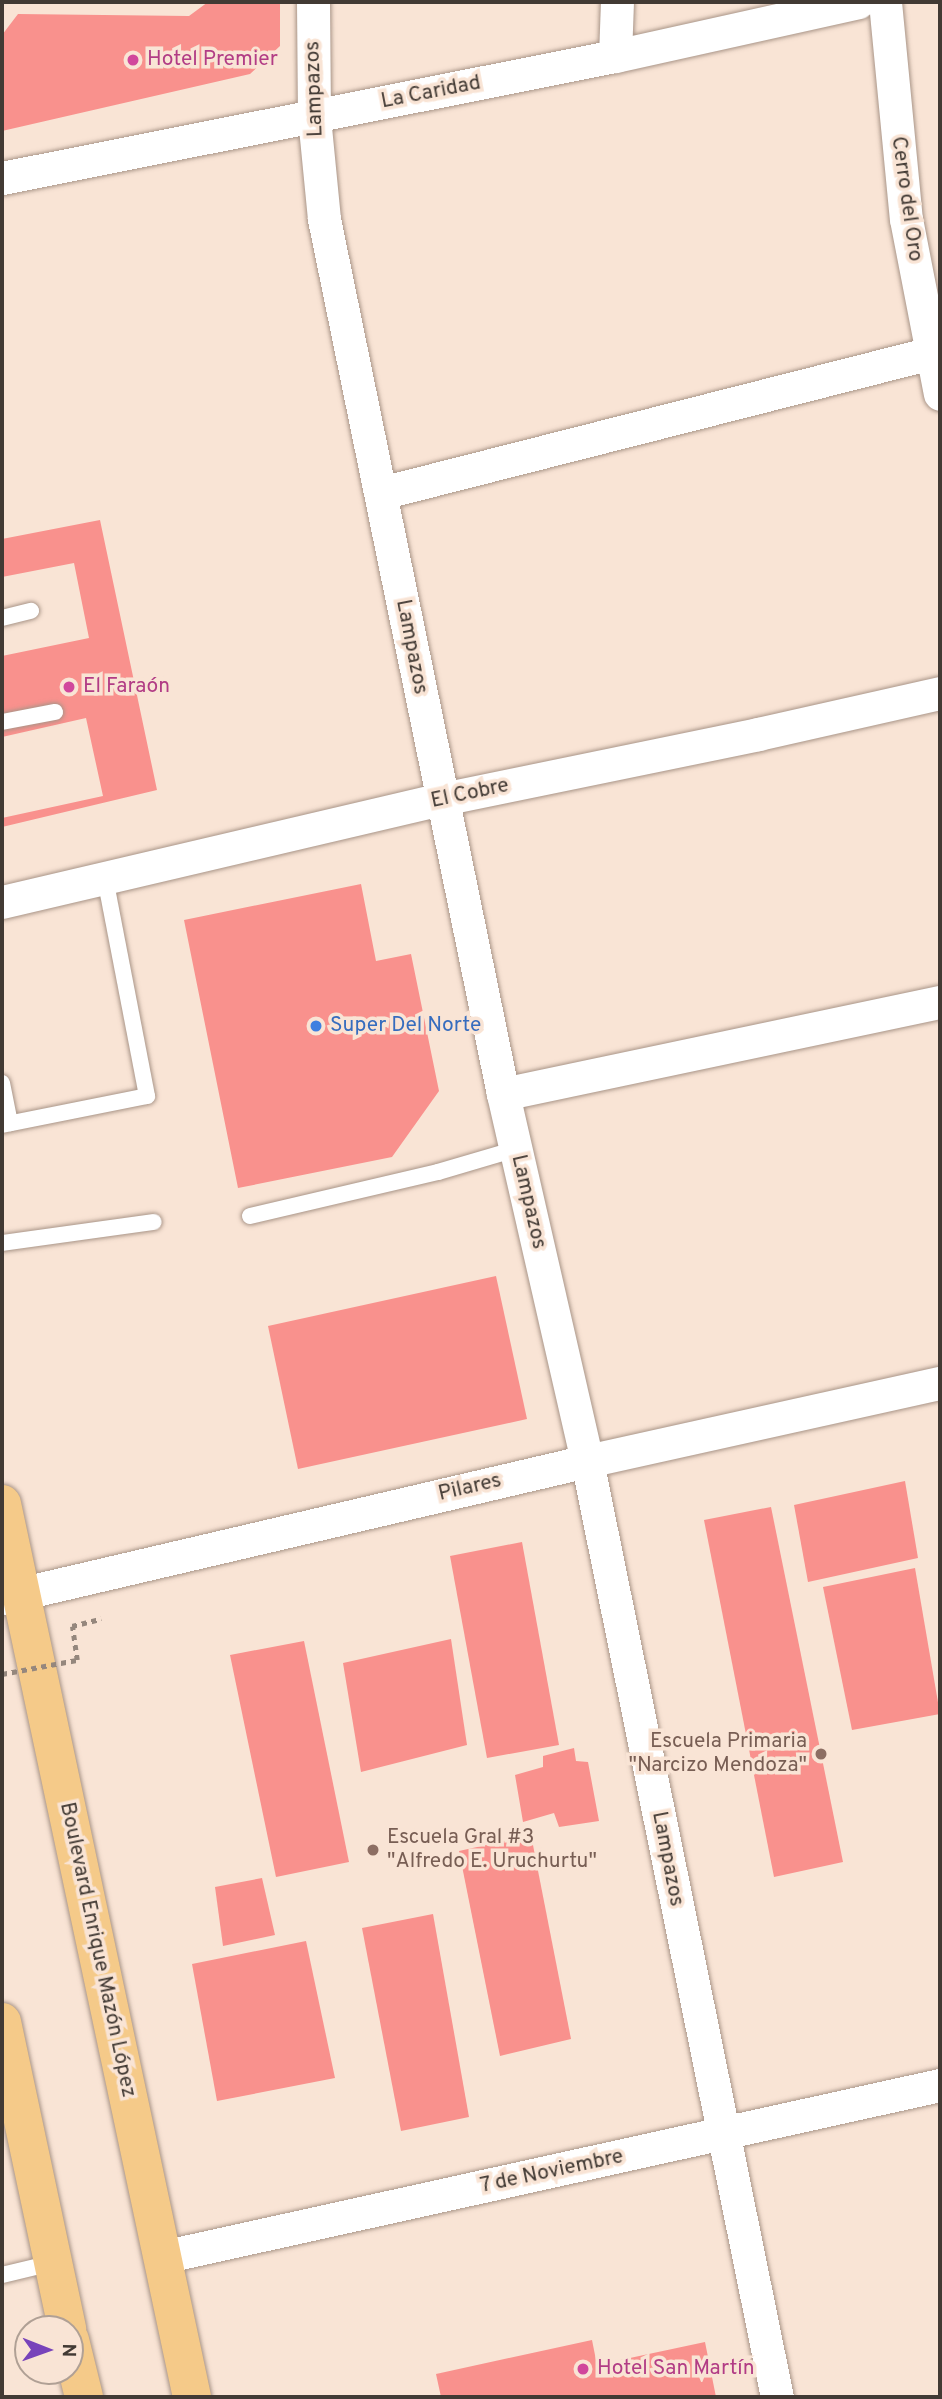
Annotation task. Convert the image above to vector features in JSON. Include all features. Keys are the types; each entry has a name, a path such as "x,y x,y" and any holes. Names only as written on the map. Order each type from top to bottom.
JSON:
{"main road":[{"name":"Boulevard Enrique Mazón López","path":"2,1504 12,1595 192,2397"},
{"path":"2,2022 64,2315"}],"street":[{"name":"Lampazos","path":"313,2 314,117 324,219 503,1094 587,1461 777,2397"},
{"path":"615,55 617,2"},
{"name":"La Caridad","path":"2,178 314,117 858,2"},
{"name":"Cerro del Oro","path":"885,2 906,219 940,394"},
{"path":"381,493 931,353"},
{"name":"El Cobre","path":"2,902 442,799 758,734 940,693"},
{"path":"503,1094 940,1002"},
{"name":"Pilares","path":"12,1595 587,1461 940,1383"},
{"name":"7 de Noviembre","path":"162,2257 940,2085"}],"lane":[{"path":"2,618 31,611"},
{"path":"2,722 55,712"},
{"path":"2,1083 6,1124 147,1096 105,877"},
{"path":"250,1216 438,1172 516,1149"},
{"path":"2,1244 154,1222"},
{"path":"2,2275 52,2263"}],"path":[{"path":"2,1674 77,1660 72,1626 101,1619"}],"building":[{"name":"Hotel Premier","path":"208,2 280,2 280,46 250,74 2,131 2,35 18,14 189,16"},
{"name":"El Faraón","path":"100,520 157,790 2,827 2,818 103,796 86,718 2,737 2,656 89,638 74,563 2,577 2,539"},
{"name":"Super Del Norte","path":"361,884 376,961 411,954 439,1091 392,1157 238,1188 184,920"},
{"path":"496,1276 527,1419 298,1469 268,1326"},
{"path":"905,1481 918,1558 808,1582 794,1505"},
{"path":"771,1507 843,1862 774,1877 704,1520"},
{"path":"522,1542 559,1745 487,1758 450,1556"},
{"path":"915,1568 940,1714 852,1730 823,1587"},
{"path":"451,1639 467,1745 361,1772 343,1663"},
{"path":"304,1641 349,1862 276,1877 230,1655"},
{"path":"574,1748 576,1761 588,1762 599,1821 559,1827 554,1813 523,1822 515,1775 543,1767 543,1756"},
{"path":"531,1835 571,2039 500,2056 459,1851"},
{"path":"262,1878 275,1935 223,1946 215,1887"},
{"path":"433,1914 469,2117 401,2131 362,1928"},
{"path":"306,1941 335,2078 217,2101 192,1964"},
{"name":"Hotel San Martín","path":"592,2340 597,2365 705,2342 716,2397 441,2397 436,2374"}],"place":[{"name":"Hotel Premier","path":"133,60"},
{"name":"El Faraón","path":"69,687"},
{"name":"Super Del Norte","path":"316,1026"},
{"name":"Escuela Primaria \"Narcizo Mendoza\"","path":"821,1754"},
{"name":"Escuela Gral #3 \"Alfredo E. Uruchurtu\"","path":"373,1850"},
{"name":"Hotel San Martín","path":"583,2369"}]}
